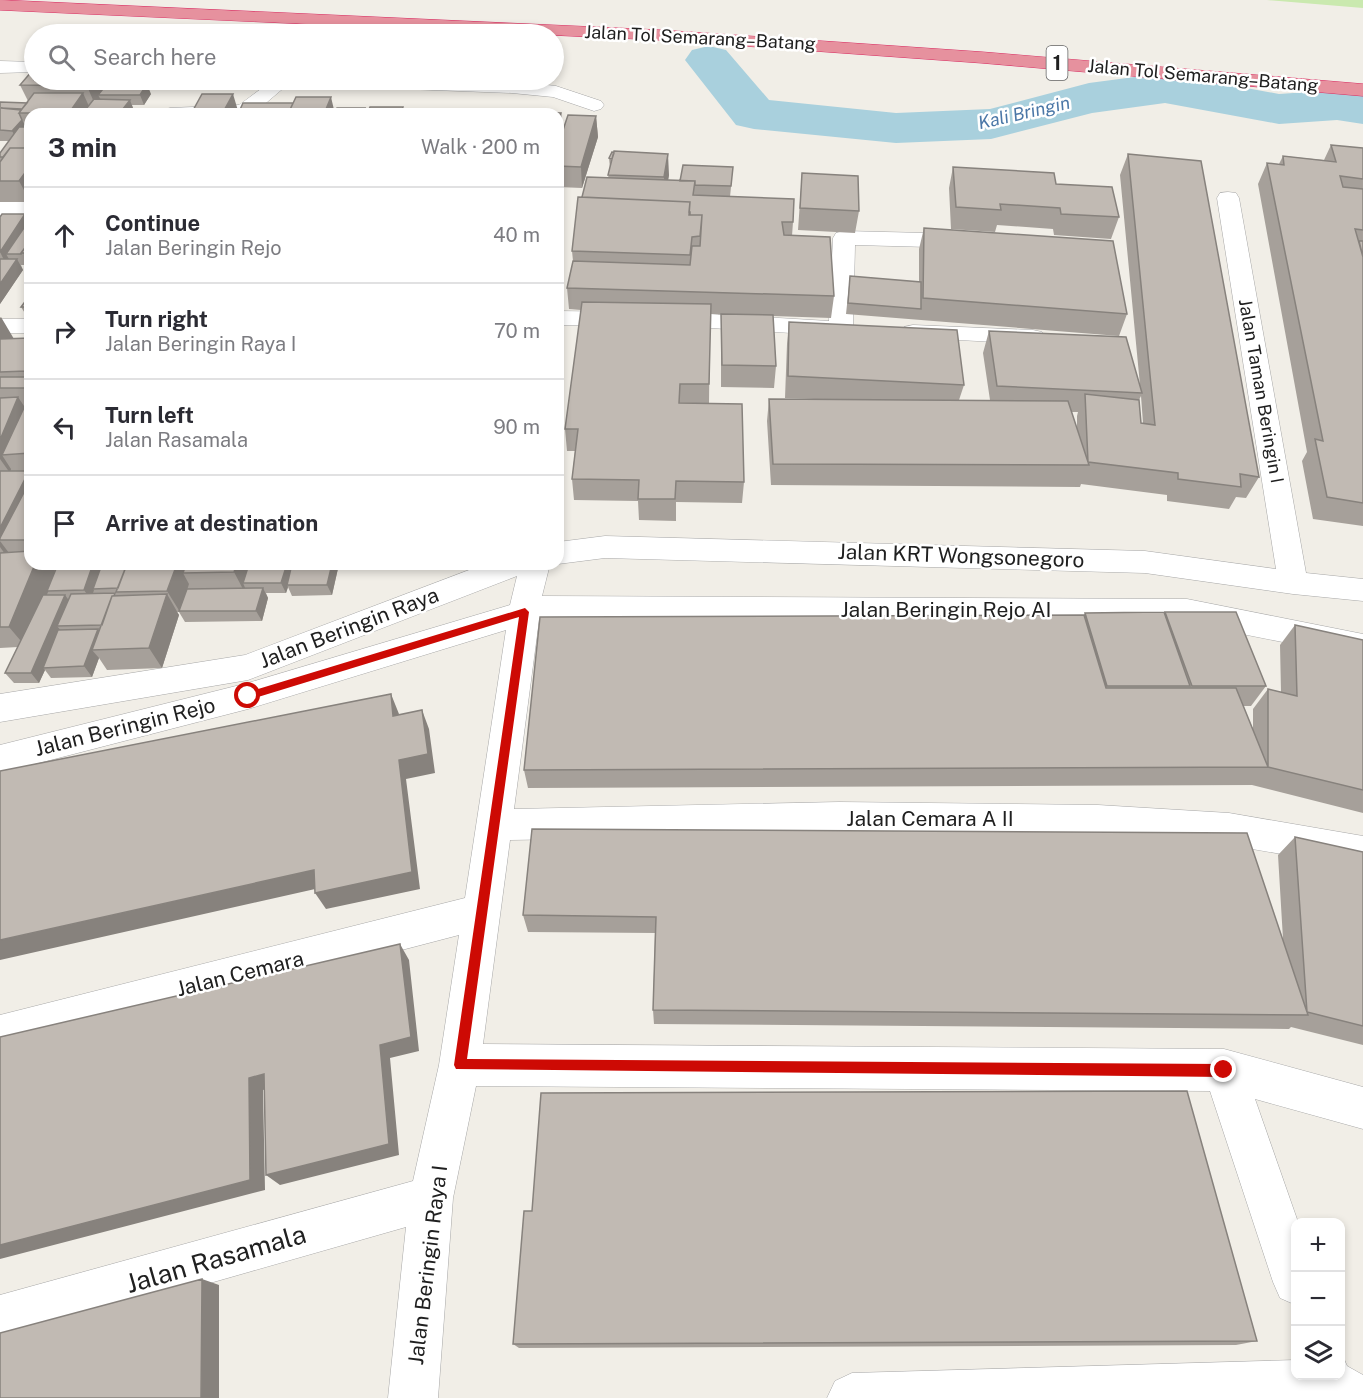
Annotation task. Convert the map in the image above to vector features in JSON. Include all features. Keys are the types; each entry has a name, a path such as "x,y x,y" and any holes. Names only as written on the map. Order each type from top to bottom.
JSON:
{"highway":[{"name":"Jalan Tol Semarang–Batang","path":"366,3 578,13"},
{"name":"Jalan Tol Semarang–Batang","path":"0,5 422,24"},
{"name":"Jalan Tol Semarang–Batang","path":"564,30 751,40 997,58 1363,90"}],"street":[{"path":"0,67 24,67"},
{"path":"248,108 271,90"},
{"path":"538,90 556,92 594,105"},
{"name":"Jalan Taman Beringin I","path":"1228,198 1293,583"},
{"path":"0,208 24,208"},
{"path":"865,330 844,238 984,242"},
{"path":"564,318 694,320 1056,338"},
{"path":"0,326 24,326"},
{"name":"Jalan KRT Wongsonegoro","path":"564,552 605,547 1144,562 1293,583 1363,590"},
{"name":"Jalan Beringin Raya","path":"0,708 248,667 500,570"},
{"name":"Jalan Beringin Raya I","path":"413,1398 431,1198 460,1065 525,610 534,570"},
{"name":"Jalan Beringin Rejo AI","path":"525,610 1187,611 1363,646"},
{"name":"Jalan Beringin Rejo","path":"0,759 248,696 525,610"},
{"name":"Jalan Cemara A II","path":"495,825 975,817 1185,825 1233,830 1363,852"},
{"name":"Jalan Cemara","path":"0,1035 481,912"},
{"path":"460,1065 1224,1070 1363,1108"},
{"path":"1224,1070 1293,1272"},
{"name":"Jalan Rasamala","path":"0,1319 431,1198"},
{"path":"852,1398 1338,1385"}],"green space":[{"path":"1267,0 1363,0 1363,8"}],"building":[{"path":"102,90 143,90 140,95 98,95"},
{"path":"34,93 83,93 72,108 24,108 24,113 19,113"},
{"path":"202,94 233,94 225,108 194,108"},
{"path":"296,97 331,97 326,108 291,108"},
{"path":"94,99 130,100 124,108 87,108"},
{"path":"0,102 27,103 22,109 1,108 21,110 19,113 22,120 12,131 0,130"},
{"path":"243,103 293,103 291,108 241,108"},
{"path":"370,107 403,107 403,108"},
{"path":"568,115 596,116 581,167 564,166 564,127"},
{"path":"19,127 24,127 24,148 10,148 3,157 0,157 0,153"},
{"path":"1331,145 1363,148 1363,179 1340,176 1343,187 1363,189 1363,230 1355,229 1363,257 1363,503 1327,497 1315,439 1323,441 1267,163 1284,165 1283,156 1336,162"},
{"path":"10,148 24,148 24,174 19,181 0,181 0,162"},
{"path":"614,151 668,154 664,177 608,175"},
{"path":"1128,154 1201,161 1259,477 1240,474 1241,487 1178,479 1178,473 1088,462 1085,394 1139,400 1141,423 1155,425"},
{"path":"683,165 733,167 731,186 695,185 695,181 680,181"},
{"path":"953,167 1054,173 1056,184 1112,187 1119,217 1061,214 1060,208 1000,204 1001,210 956,207"},
{"path":"802,173 858,176 859,211 800,208"},
{"path":"587,177 695,181 693,195 794,199 793,222 782,222 784,235 830,237 834,296 567,288 573,261 690,265 692,246 700,246 702,215 690,215 690,202 582,197"},
{"path":"578,197 690,202 689,215 702,215 700,236 692,237 690,255 572,251"},
{"path":"2,214 24,214 0,252 0,217"},
{"path":"24,228 24,249 21,254 6,254"},
{"path":"924,228 1113,241 1127,314 923,298"},
{"path":"1359,241 1363,241 1363,257"},
{"path":"0,259 17,259 0,284"},
{"path":"850,276 921,282 921,309 848,303"},
{"path":"582,302 711,304 709,384 680,384 679,403 742,404 744,482 676,481 675,499 638,499 639,480 572,479 578,429 565,429"},
{"path":"721,314 773,315 776,366 722,365"},
{"path":"789,322 957,330 964,385 788,376"},
{"path":"989,331 1126,337 1142,393 997,386"},
{"path":"24,338 24,371 0,372 0,339"},
{"path":"0,377 24,377 24,388 0,388"},
{"path":"18,397 0,440 0,398"},
{"path":"769,399 1068,401 1089,465 773,464"},
{"path":"24,408 24,453 2,455"},
{"path":"0,471 24,471 24,481 0,528"},
{"path":"24,492 24,540 0,540"},
{"path":"24,551 24,570 33,570 9,627 0,627 0,553"},
{"path":"56,570 91,570 84,590 47,591"},
{"path":"100,570 125,570 118,588 93,589"},
{"path":"125,570 175,570 167,591 116,592"},
{"path":"184,570 235,570 234,572 183,573"},
{"path":"247,570 285,570 281,583 243,583"},
{"path":"291,570 331,570 327,585 287,585"},
{"path":"263,588 256,611 179,611 187,589"},
{"path":"115,593 102,625 57,626 71,594"},
{"path":"167,594 149,648 92,650 112,596"},
{"path":"43,595 65,595 31,673 5,673"},
{"path":"1164,612 1190,686 1107,686 1085,613"},
{"path":"1165,612 1236,612 1266,686 1192,686"},
{"path":"1084,615 1106,688 1236,688 1268,767 524,770 540,617"},
{"path":"1295,625 1363,640 1363,790 1268,767 1268,689 1297,696"},
{"path":"98,629 84,666 43,668 58,630"},
{"path":"391,694 393,716 422,710 428,754 399,760 412,872 315,893 314,870 0,940 0,771"},
{"path":"532,829 1247,833 1308,1015 653,1010 656,917 523,915"},
{"path":"1295,837 1363,852 1363,1026 1307,1012"},
{"path":"400,944 411,1037 380,1045 389,1144 266,1175 264,1074 249,1078 250,1180 0,1245 0,1037"},
{"path":"1187,1091 1257,1341 513,1344 524,1211 532,1211 541,1093"},
{"path":"202,1279 201,1398 0,1398 0,1333"}],"waterway":[{"name":"Kali Bringin","path":"709,60 754,114 896,128 991,124 1089,98 1165,88 1279,109 1337,105 1363,109"}],"route":[{"path":"248,696 525,612 460,1065 1224,1070"}]}
